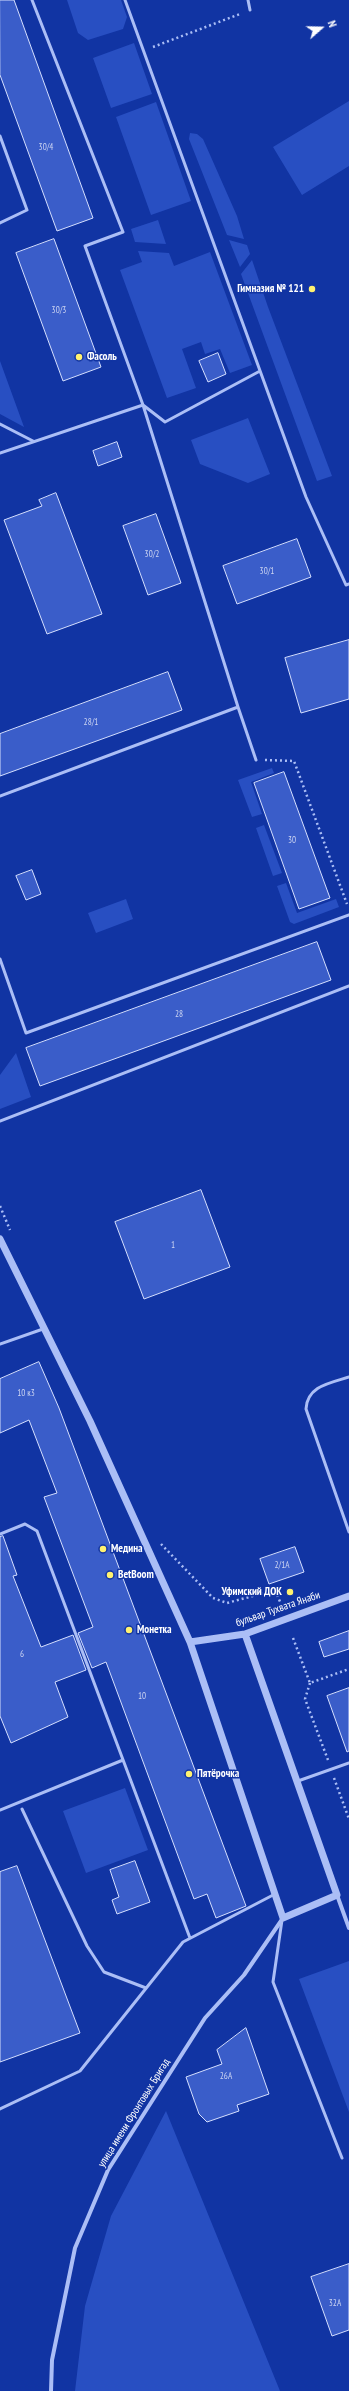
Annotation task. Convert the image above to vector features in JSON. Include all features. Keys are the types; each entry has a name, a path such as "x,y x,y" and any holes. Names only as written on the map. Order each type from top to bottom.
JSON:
{"street":[{"path":"0,1239 90,1420 190,1642 283,1918 337,1895"},
{"name":"бульвар Тухвата Янаби","path":"190,1642 245,1634 349,1596"},
{"path":"245,1634 349,1928"},
{"name":"улица имени Фронтовых Бригад","path":"51,2391 52,2360 75,2248 108,2170 205,2018 244,1975 283,1918"}],"lane":[{"path":"32,0 123,232 85,246 143,406 256,760"},
{"path":"125,0 306,497 346,585 349,584"},
{"path":"248,0 250,10"},
{"path":"0,136 27,210 0,223"},
{"path":"143,406 165,422 260,371"},
{"path":"0,453 143,406"},
{"path":"0,424 33,441"},
{"path":"0,796 238,707"},
{"path":"0,959 26,1032 349,915"},
{"path":"0,1121 349,986"},
{"path":"0,1344 45,1328"},
{"path":"349,1377 313,1391 306,1405 349,1532"},
{"path":"345,1519 349,1517"},
{"path":"0,1534 25,1524 37,1532 190,1938"},
{"path":"0,1810 123,1760"},
{"path":"297,1781 349,1763"},
{"path":"22,1809 87,1946 104,1972 146,1988"},
{"path":"0,2109 80,2071 183,1942 275,1894"},
{"path":"283,1918 273,1982 342,2158"}],"path":[{"path":"143,51 250,10"},
{"path":"256,760 294,761 349,908"},
{"path":"213,1598 227,1603 275,1590 281,1604"},
{"path":"293,1638 310,1683 305,1699 349,1819"},
{"path":"310,1683 349,1669"}],"shaded area":[{"path":"67,0 121,0 127,17 123,29 88,40 78,33"},
{"path":"134,43 152,94 111,108 93,58"},
{"path":"349,101 349,166 302,195 273,147"},
{"path":"156,102 191,201 151,215 116,117"},
{"path":"190,133 197,134 203,139 237,216 244,239 227,235 189,139"},
{"path":"158,220 166,244 135,242 131,229"},
{"path":"229,240 247,245 250,254 240,267"},
{"path":"138,251 169,253 174,266 210,252 252,365 230,373 220,349 205,354 201,342 182,349 196,388 167,398 120,270 142,262"},
{"path":"252,260 268,307 332,476 317,481 241,274"},
{"path":"0,361 24,427 0,414"},
{"path":"248,418 270,474 248,483 200,464 191,440"},
{"path":"272,768 274,773 251,782 262,814 252,817 238,780"},
{"path":"264,825 282,873 273,876 256,828"},
{"path":"286,883 297,913 336,899 339,907 294,924 290,922 277,886"},
{"path":"126,899 133,919 96,933 88,913"},
{"path":"16,1053 31,1097 0,1109 0,1075"},
{"path":"125,1788 148,1850 86,1873 63,1811"},
{"path":"349,1961 349,2112 299,1979"},
{"path":"166,2111 280,2391 75,2391 85,2306 111,2216"}],"building":[{"path":"0,0 14,0 93,218 57,231 0,75"},
{"path":"54,239 101,367 63,381 16,253"},
{"path":"218,353 226,374 208,382 199,361"},
{"path":"117,442 122,457 98,466 93,451"},
{"path":"56,493 102,614 47,634 4,520 42,506 39,500"},
{"path":"156,514 181,583 148,595 123,526"},
{"path":"297,539 311,577 237,604 223,566"},
{"path":"349,640 349,699 301,713 285,658"},
{"path":"168,672 182,710 0,776 0,734"},
{"path":"284,772 330,898 299,909 254,783"},
{"path":"32,870 41,894 26,900 16,876"},
{"path":"317,942 331,980 40,1086 26,1048"},
{"path":"201,1190 230,1267 144,1299 115,1222"},
{"path":"39,1362 59,1408 246,1906 216,1918 207,1894 194,1899 106,1662 92,1668 78,1633 93,1627 44,1497 57,1493 29,1420 0,1433 0,1379"},
{"path":"3,1536 17,1575 13,1576 41,1647 73,1635 86,1670 55,1682 68,1717 11,1743 0,1716 0,1537"},
{"path":"295,1547 304,1572 269,1584 260,1559"},
{"path":"349,1631 349,1649 324,1657 319,1642"},
{"path":"349,1688 349,1751 347,1752 327,1696"},
{"path":"135,1861 150,1902 117,1914 112,1900 119,1897 110,1870"},
{"path":"17,1866 80,2033 0,2062 0,1872"},
{"path":"246,2028 269,2094 237,2105 239,2111 207,2122 199,2114 186,2077 222,2064 217,2050"},
{"path":"349,2264 349,2330 332,2336 311,2277"}],"place":[{"name":"Гимназия № 121","path":"312,289"},
{"name":"Фасоль","path":"79,357"},
{"name":"Медина","path":"103,1549"},
{"name":"BetBoom","path":"110,1575"},
{"name":"Уфимский ДОК","path":"290,1592"},
{"name":"Монетка","path":"129,1630"},
{"name":"Пятёрочка","path":"189,1774"}]}
